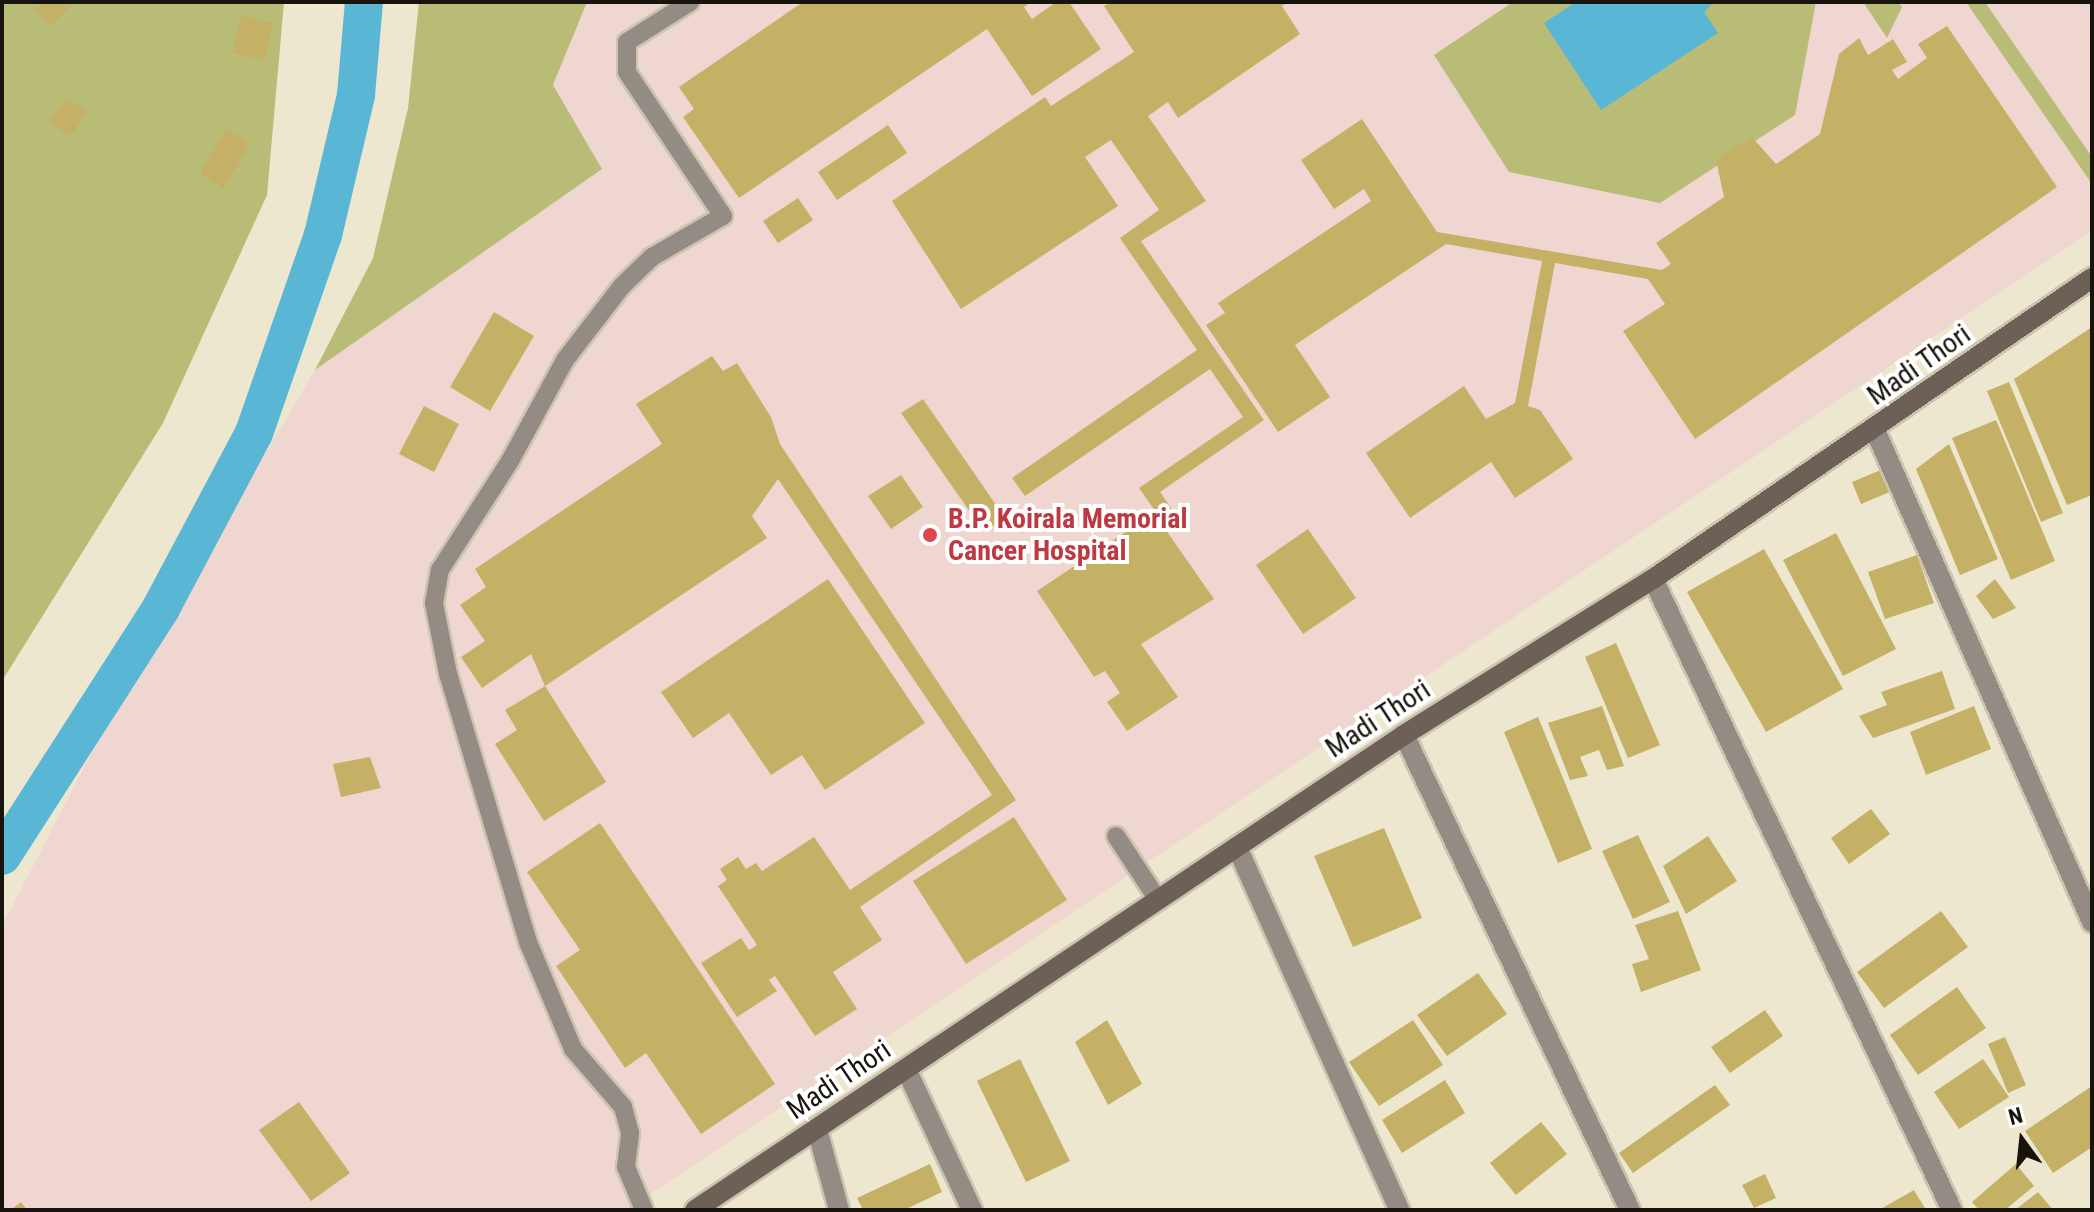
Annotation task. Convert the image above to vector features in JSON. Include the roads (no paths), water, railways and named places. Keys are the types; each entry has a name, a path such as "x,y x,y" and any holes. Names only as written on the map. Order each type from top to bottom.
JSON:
{"main road":[{"name":"Madi Thori","path":"695,1210 1404,735 1653,579 1875,430 2092,278"}],"street":[{"path":"1875,430 2092,922"},
{"path":"1653,579 1952,1210"},
{"path":"1404,735 1630,1210"},
{"path":"1237,847 1399,1210"},
{"path":"906,1069 972,1210"},
{"path":"817,1129 839,1210"}],"lane":[{"path":"644,1210 626,1167 630,1133 623,1107 573,1049 528,942 448,674 434,603 440,570 510,461 565,360 622,286 652,257 723,216 627,72 627,42 690,2"},
{"path":"1116,836 1158,900"}],"water":[{"path":"1576,2 1714,2 1704,12 1718,33 1601,110 1544,23"}],"waterway":[{"path":"2,856 161,608 254,433 323,235 356,95 364,2"}],"place":[{"name":"B.P. Koirala Memorial Cancer Hospital","path":"930,535"}]}
